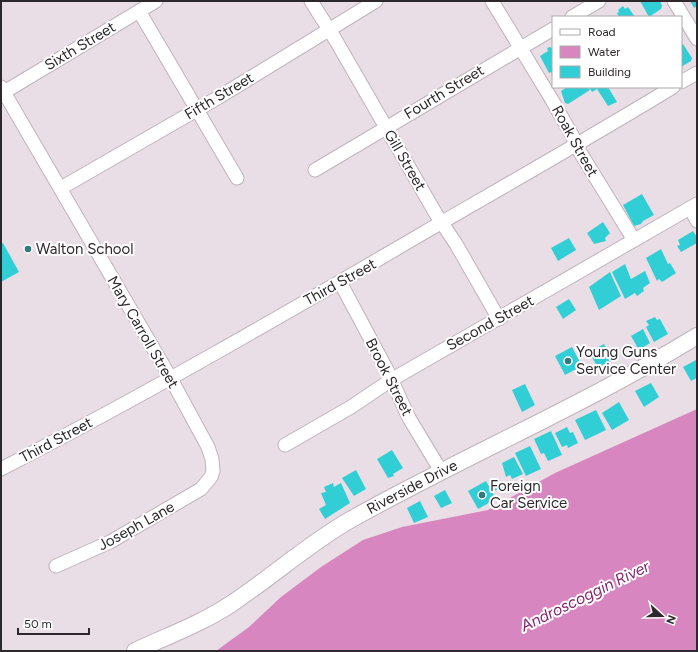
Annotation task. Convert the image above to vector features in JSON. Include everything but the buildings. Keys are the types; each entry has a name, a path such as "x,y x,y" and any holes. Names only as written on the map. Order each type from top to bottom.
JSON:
{"main road":[{"name":"Riverside Drive","path":"135,651 216,614 335,530 441,471 634,373 697,336"}],"street":[{"name":"Sixth Street","path":"2,91 156,1"},
{"name":"Gill Street","path":"310,1 499,319"},
{"name":"Fifth Street","path":"61,188 196,110 376,1"},
{"name":"Roak Street","path":"492,1 552,100 575,144 634,240"},
{"path":"574,16 599,1"},
{"path":"674,1 697,39"},
{"path":"139,11 237,178"},
{"name":"Fourth Street","path":"315,170 552,30"},
{"path":"682,81 697,73"},
{"name":"Third Street","path":"1,469 170,377 190,368 442,223 671,88"},
{"name":"Mary Carroll Street","path":"2,91 61,188 170,377 208,447 213,465 211,477"},
{"path":"693,206 697,221"},
{"name":"Second Street","path":"285,444 351,407 391,380 693,206"},
{"name":"Brook Street","path":"340,282 409,418 441,471"},
{"name":"Joseph Lane","path":"56,566 110,542 201,489 211,477"}],"water":[{"name":"Androscoggin River","path":"697,409 697,651 216,651 249,627 281,597 321,567 363,540 402,527 488,510 555,473"}],"place":[{"name":"Walton School","path":"28,249"},
{"name":"Young Guns Service Center","path":"568,361"},
{"name":"Foreign Car Service","path":"482,495"}]}
